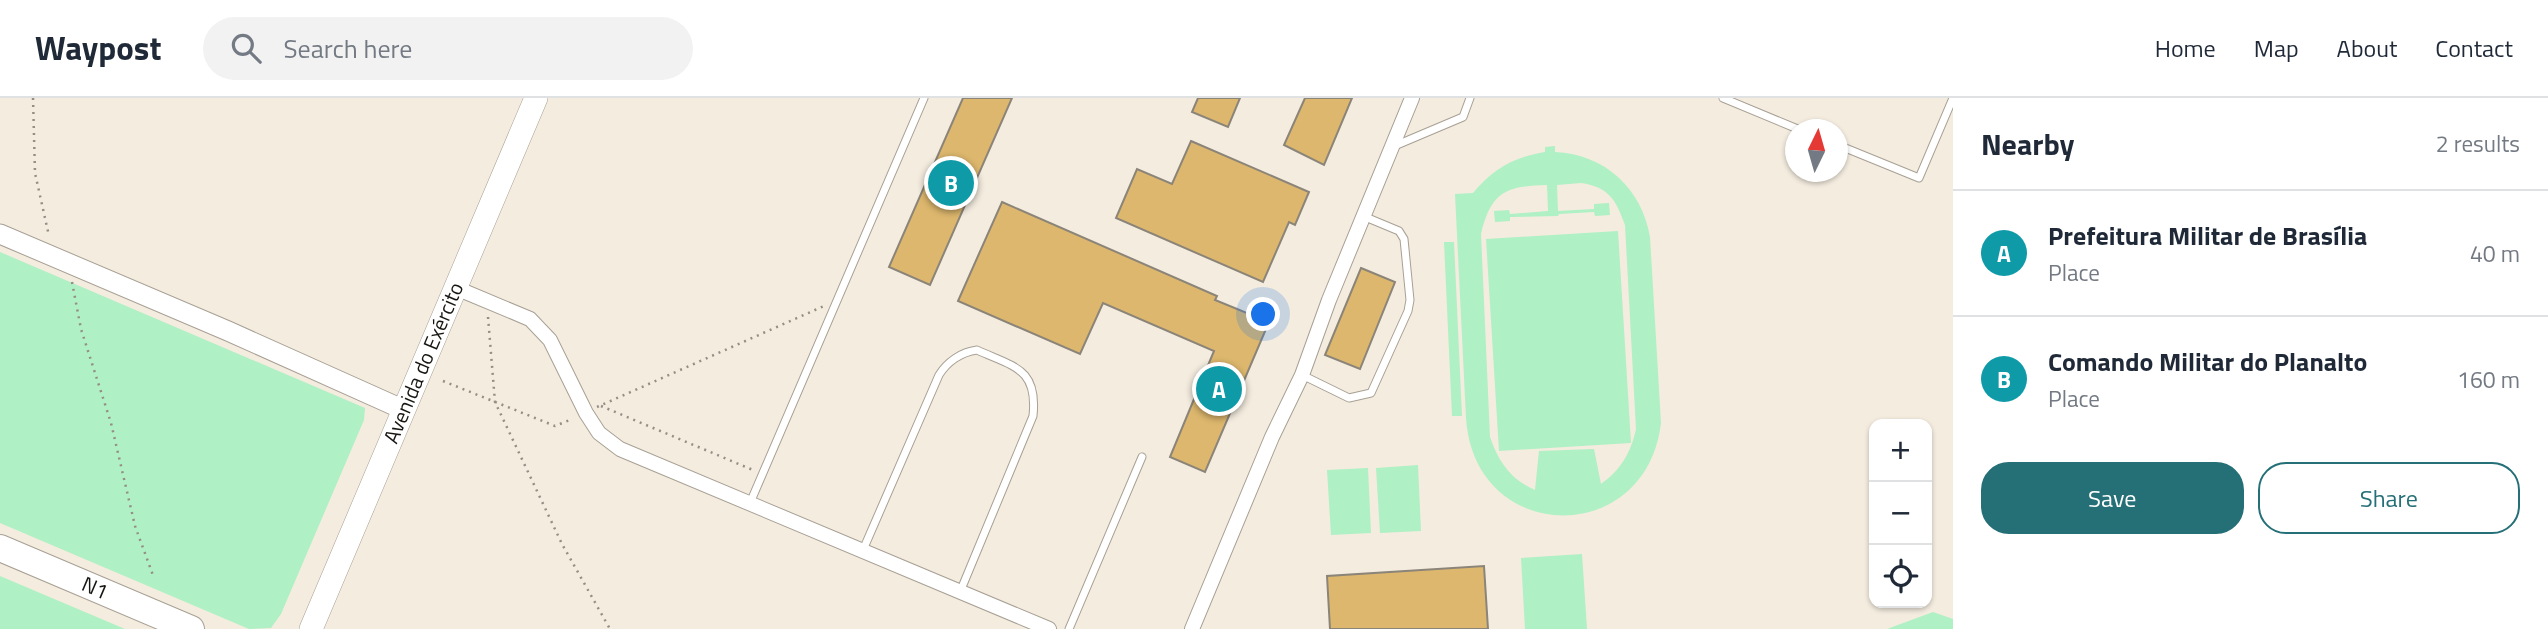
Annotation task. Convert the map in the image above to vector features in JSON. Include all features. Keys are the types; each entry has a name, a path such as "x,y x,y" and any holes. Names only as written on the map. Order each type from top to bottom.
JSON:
{"highway":[{"name":"N1","path":"0,548 191,629"}],"main road":[{"name":"Avenida do Exército","path":"311,629 536,98"},
{"path":"0,234 402,409"}],"street":[{"path":"1192,629 1272,437 1302,375 1328,300 1412,98"},
{"path":"456,288 530,319 550,340 586,413 599,433 620,449 1049,629"}],"lane":[{"path":"750,503 924,98"},
{"path":"1392,148 1463,117 1471,98"},
{"path":"1723,98 1785,124"},
{"path":"1848,149 1919,178 1953,98"},
{"path":"1302,375 1349,398 1371,393 1408,311 1410,300 1404,239 1399,231 1363,216"},
{"path":"863,551 939,375 946,364 969,351 977,350 1023,370 1031,380 1035,396 1033,416 960,592"},
{"path":"1069,629 1142,457"}],"path":[{"path":"33,98 35,173 49,237"},
{"path":"68,262 81,329 111,423 135,526 154,578"},
{"path":"487,301 495,402 562,544 610,629"},
{"path":"594,409 825,306"},
{"path":"443,381 555,426 575,417"},
{"path":"601,405 763,474"}],"green space":[{"path":"1555,146 1555,152 1590,159 1605,167 1630,190 1646,220 1650,237 1661,423 1649,464 1625,493 1595,510 1561,515 1527,509 1498,490 1476,460 1466,418 1455,194 1473,193 1488,177 1505,165 1545,152 1545,147","holes":["1547,185 1548,211 1510,214 1509,210 1494,211 1495,222 1510,221 1510,217 1559,214 1594,212 1595,216 1610,215 1609,203 1594,204 1594,209 1558,211 1557,185 1591,185 1610,196 1625,225 1636,429 1624,460 1601,484 1594,449 1539,451 1535,490 1506,469 1490,437 1481,234 1495,200 1502,194 1521,187"]},
{"path":"1618,231 1631,443 1499,451 1486,239"},
{"path":"1444,242 1454,242 1462,416 1452,416"},
{"path":"0,252 365,408 364,420 281,614 271,628 249,629 0,523"},
{"path":"1418,465 1421,531 1380,533 1376,468"},
{"path":"1368,468 1371,533 1331,535 1327,470"},
{"path":"1582,554 1587,629 1525,629 1521,558"},
{"path":"0,576 125,629 0,629"},
{"path":"1933,612 1953,619 1953,629 1887,629"}],"building":[{"path":"963,98 1012,98 930,285 889,267"},
{"path":"1198,98 1240,98 1228,127 1192,112"},
{"path":"1305,98 1352,98 1324,165 1284,145"},
{"path":"1191,141 1309,192 1295,225 1289,222 1263,282 1116,218 1137,169 1172,184"},
{"path":"1002,202 1217,296 1215,300 1269,322 1205,472 1170,457 1214,351 1103,303 1080,354 958,301"},
{"path":"1361,268 1395,282 1360,369 1325,355"},
{"path":"1484,566 1488,629 1330,629 1327,576"}],"place":[{"name":"Comando Militar do Planalto","path":"951,183"},
{"name":"Prefeitura Militar de Brasília","path":"1219,389"}]}
